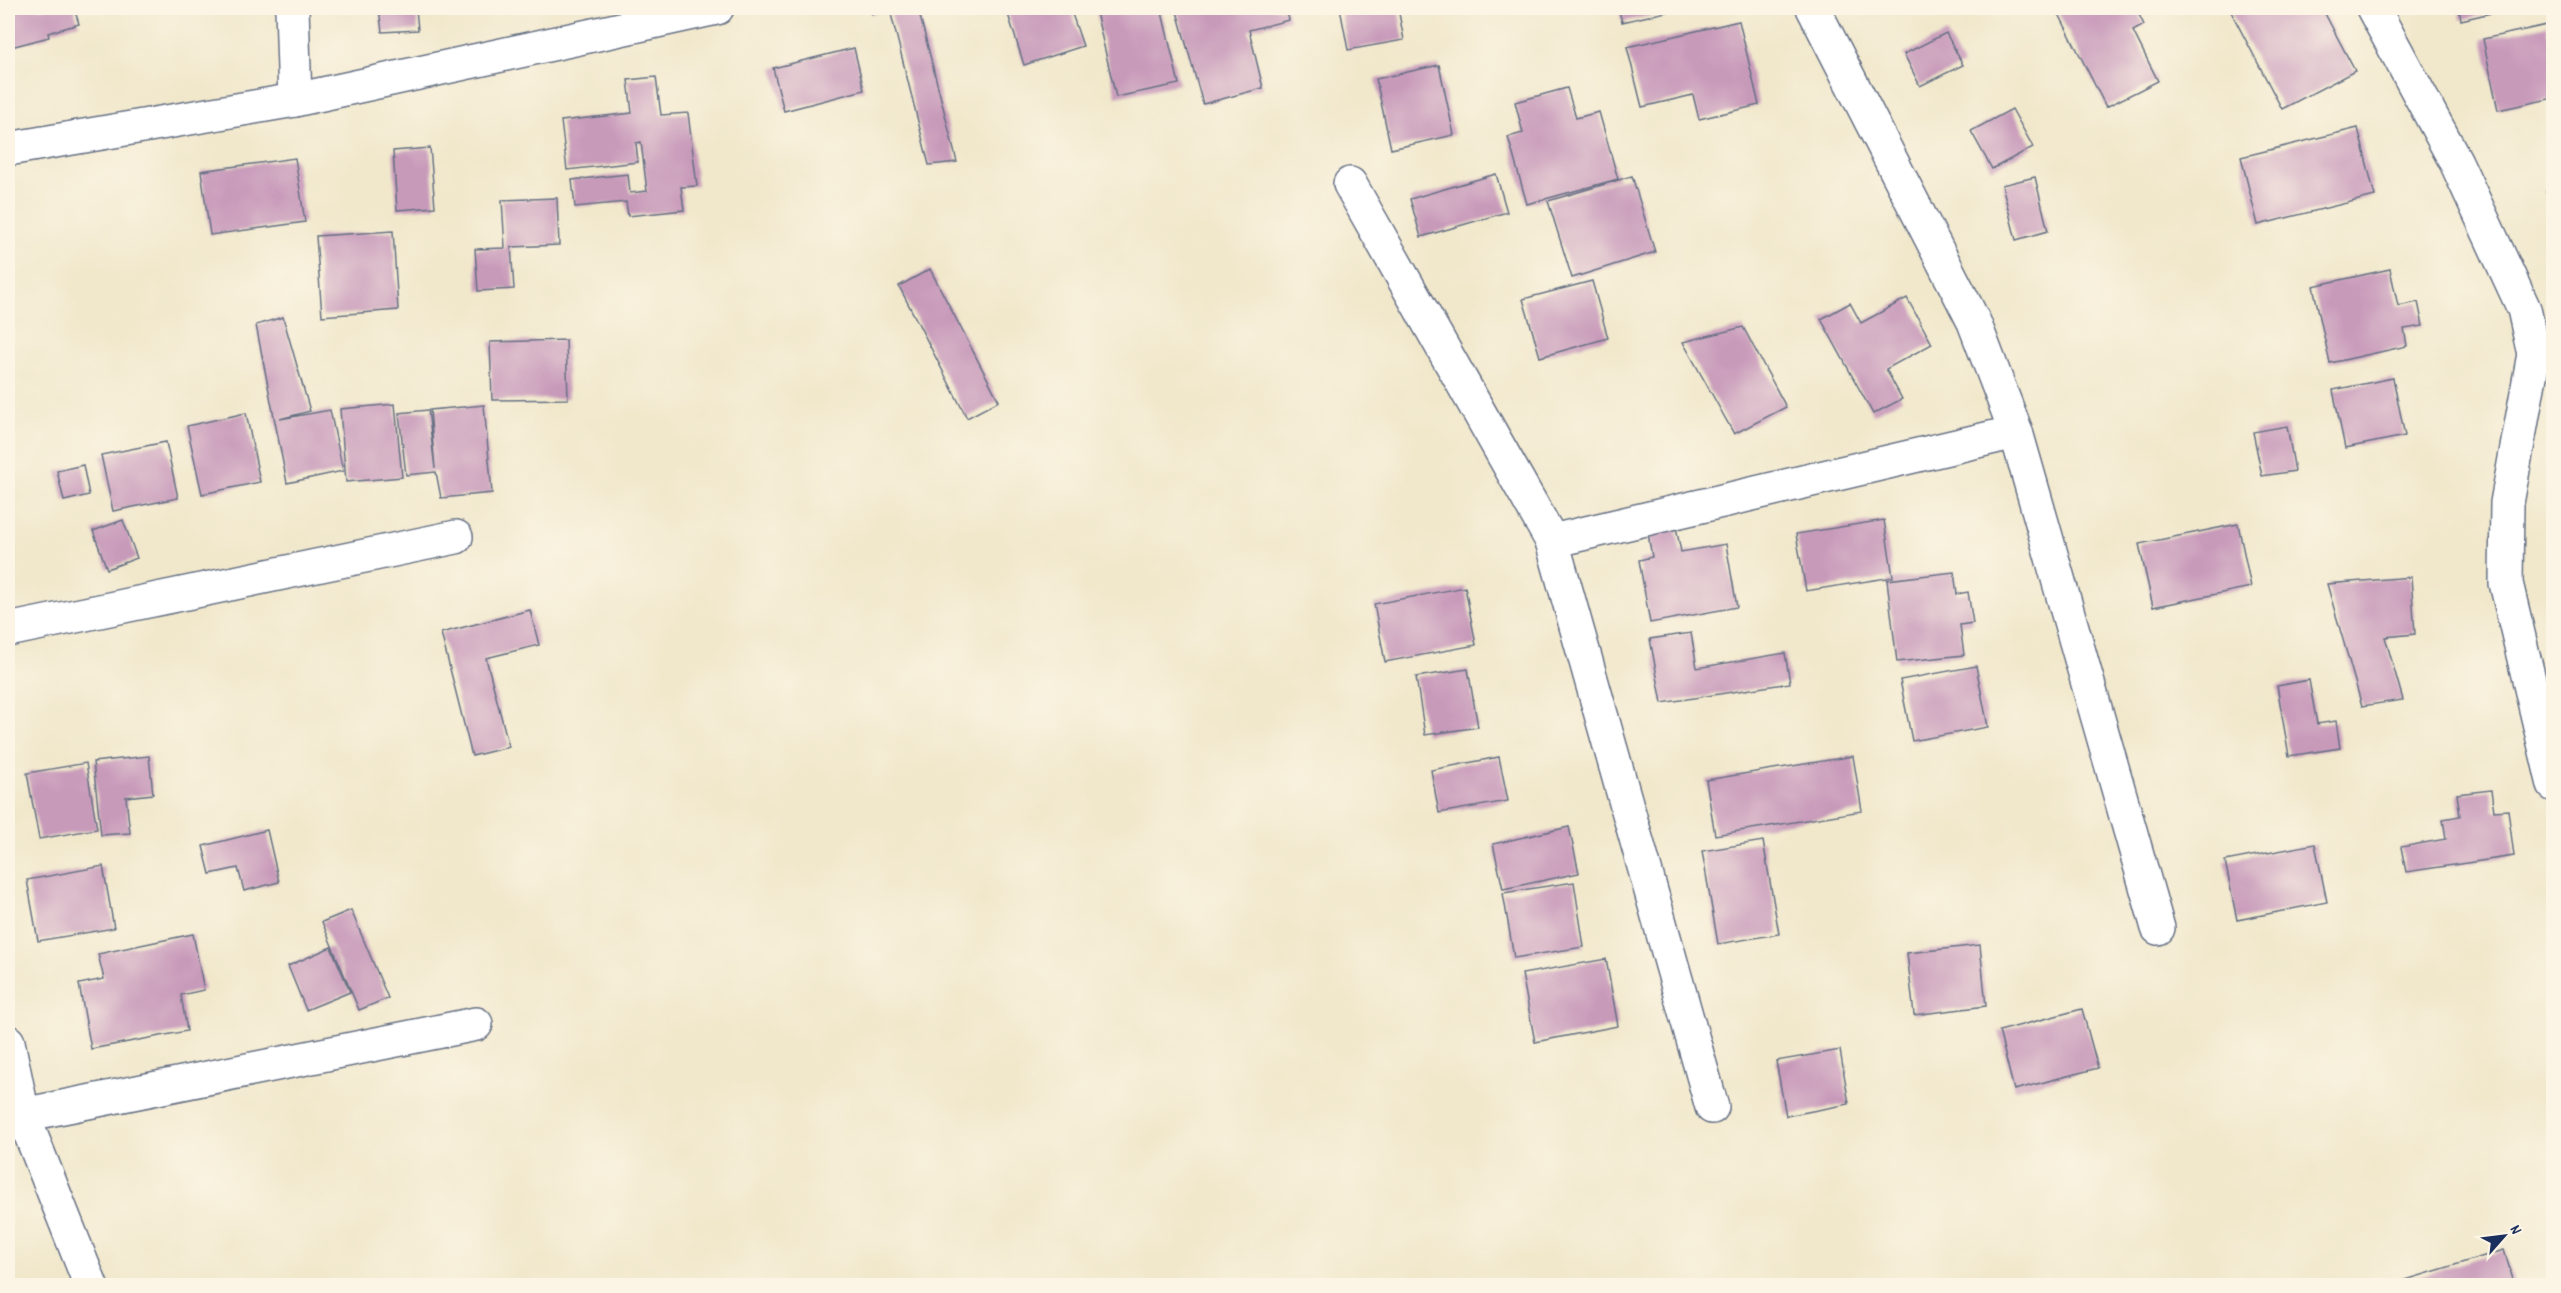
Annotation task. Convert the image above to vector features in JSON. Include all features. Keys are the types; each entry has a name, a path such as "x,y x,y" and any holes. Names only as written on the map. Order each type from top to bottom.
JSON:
{"street":[{"path":"292,8 295,100"},
{"path":"8,149 295,100 717,8"},
{"path":"1813,8 1974,322 2016,432 2158,928"},
{"path":"2373,8 2456,162 2524,309 2534,354 2507,504 2506,583 2553,785"},
{"path":"1350,184 1552,541 1712,1107"},
{"path":"1552,541 2016,432"},
{"path":"8,630 456,537"},
{"path":"15,1116 476,1024"},
{"path":"8,1042 15,1116 91,1286"}],"building":[{"path":"8,8 74,8 79,24 48,33 49,37 11,47 8,36"},
{"path":"379,8 416,8 418,30 382,32"},
{"path":"871,8 918,8 957,162 929,165 890,10 872,14"},
{"path":"1018,8 1070,8 1083,46 1024,65 1007,11"},
{"path":"1095,8 1161,8 1179,84 1116,97"},
{"path":"1176,8 1286,8 1289,20 1249,30 1263,88 1203,104"},
{"path":"1340,8 1398,8 1404,40 1348,50"},
{"path":"1618,8 1675,8 1675,10 1622,22"},
{"path":"2056,8 2136,8 2144,25 2133,31 2158,81 2106,107"},
{"path":"2229,8 2322,8 2355,71 2282,109"},
{"path":"2459,8 2512,8 2461,20"},
{"path":"1739,21 1759,105 1699,119 1693,95 1642,107 1627,47"},
{"path":"2547,25 2551,42 2554,42 2554,98 2498,110 2483,39"},
{"path":"1946,33 1963,65 1920,86 1904,54"},
{"path":"854,48 864,90 784,111 773,68"},
{"path":"1439,65 1454,135 1391,149 1376,79"},
{"path":"656,77 661,115 688,113 697,186 681,187 684,210 628,216 626,202 575,207 572,180 628,174 630,193 647,191 641,142 636,143 638,162 567,170 561,121 632,113 628,80"},
{"path":"1567,88 1576,118 1599,112 1618,179 1527,204 1508,137 1523,133 1515,102"},
{"path":"2012,109 2033,147 1992,169 1971,131"},
{"path":"2358,128 2375,196 2258,225 2241,157"},
{"path":"430,148 435,207 397,210 393,151"},
{"path":"295,158 305,222 210,235 201,171"},
{"path":"1496,174 1507,212 1421,237 1410,199"},
{"path":"1632,176 1655,252 1572,278 1548,201"},
{"path":"2035,177 2048,231 2016,240 2002,185"},
{"path":"2554,189 2554,224 2552,224 2546,191"},
{"path":"557,198 559,245 511,247 514,289 478,291 475,249 505,248 502,200"},
{"path":"393,231 398,310 322,316 316,236"},
{"path":"930,269 999,401 967,418 899,286"},
{"path":"2390,269 2398,306 2418,302 2423,326 2404,329 2407,346 2330,363 2313,286"},
{"path":"1592,281 1608,338 1540,357 1523,299"},
{"path":"1907,298 1932,344 1886,369 1902,399 1873,414 1821,319 1850,303 1861,323"},
{"path":"283,317 310,411 280,419 330,410 343,471 287,483 256,325"},
{"path":"1743,327 1786,407 1734,434 1683,342"},
{"path":"566,340 568,399 492,400 490,342"},
{"path":"2393,378 2405,436 2345,448 2333,390"},
{"path":"395,404 402,477 346,482 340,409"},
{"path":"484,405 492,493 441,498 436,472 406,475 399,413 428,410 435,469 430,410"},
{"path":"246,413 260,482 202,494 187,426"},
{"path":"2287,426 2295,471 2262,476 2253,432"},
{"path":"166,442 178,498 113,511 101,455"},
{"path":"83,465 89,495 64,501 57,471"},
{"path":"1674,517 1681,552 1726,544 1737,607 1650,623 1639,560 1652,557 1646,522"},
{"path":"123,520 137,558 107,569 93,531"},
{"path":"1884,520 1893,577 1806,591 1796,534"},
{"path":"2238,524 2251,587 2153,607 2139,544"},
{"path":"1954,572 1957,594 1968,592 1973,623 1960,625 1964,655 1897,662 1887,580"},
{"path":"2411,577 2415,634 2385,637 2403,700 2362,706 2327,584"},
{"path":"1465,587 1476,645 1385,662 1374,604"},
{"path":"530,610 539,645 486,658 509,747 472,756 441,633"},
{"path":"1691,633 1697,668 1785,653 1790,683 1662,703 1650,639"},
{"path":"1976,666 1988,727 1912,741 1900,680"},
{"path":"1468,669 1478,727 1425,735 1416,677"},
{"path":"2309,680 2317,724 2336,721 2340,748 2289,756 2277,686"},
{"path":"149,756 153,794 126,797 130,833 101,835 93,762"},
{"path":"1853,756 1862,811 1715,835 1706,780"},
{"path":"1499,757 1508,801 1439,813 1431,770"},
{"path":"86,763 97,829 39,839 27,773"},
{"path":"2491,790 2494,811 2508,810 2514,856 2406,872 2401,847 2446,839 2443,819 2460,816 2457,794"},
{"path":"1569,827 1579,873 1503,889 1493,844"},
{"path":"267,830 279,882 244,891 238,868 210,874 203,846"},
{"path":"1763,841 1779,934 1718,944 1702,851"},
{"path":"2315,844 2327,902 2237,920 2225,861"},
{"path":"103,866 114,928 38,941 27,880"},
{"path":"1574,882 1584,947 1514,958 1503,893"},
{"path":"351,910 388,998 359,1010 322,922"},
{"path":"193,934 204,990 181,995 187,1031 91,1049 79,984 104,979 98,954"},
{"path":"1980,945 1986,1006 1914,1015 1907,953"},
{"path":"331,947 350,992 306,1010 288,966"},
{"path":"1606,959 1618,1026 1535,1042 1522,974"},
{"path":"2082,1009 2098,1068 2014,1090 1999,1031"},
{"path":"1840,1050 1849,1104 1786,1116 1776,1061"},
{"path":"2504,1250 2515,1286 2389,1286 2389,1285"}]}
